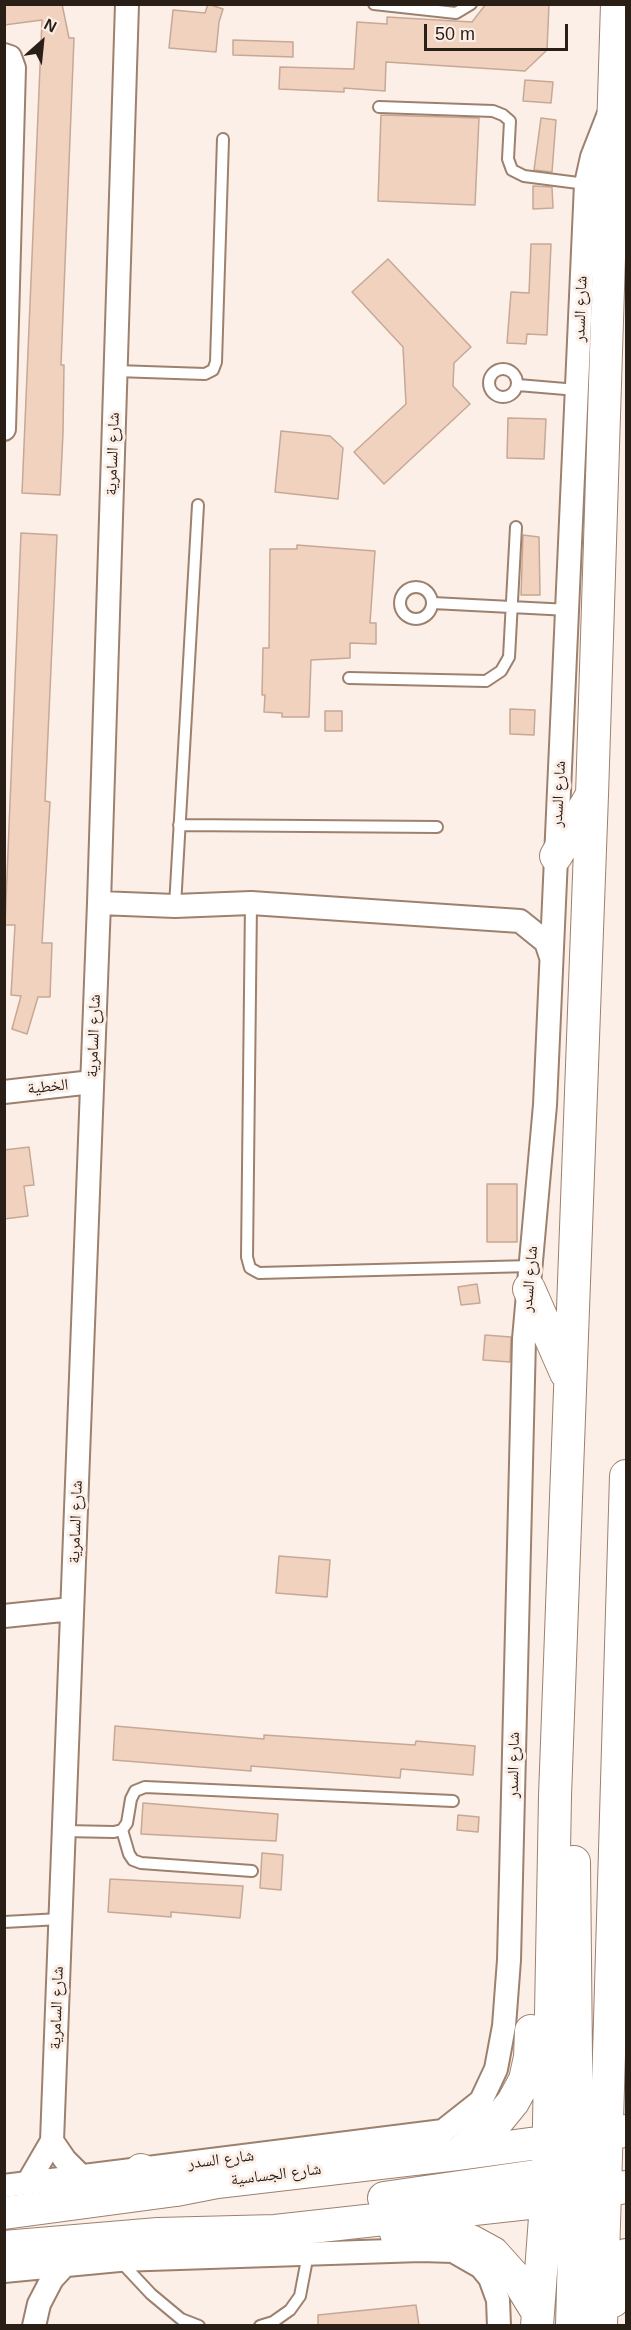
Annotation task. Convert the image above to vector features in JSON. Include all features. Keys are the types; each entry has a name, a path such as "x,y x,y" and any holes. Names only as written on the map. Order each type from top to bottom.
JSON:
{"main road":[{"path":"605,4 615,58"},
{"name":"شارع السدر","path":"555,1796 592,795 617,4"},
{"path":"555,870 592,795"},
{"path":"530,1277 570,1383"},
{"path":"572,2325 589,2136 611,1992 624,1647 627,1476"},
{"path":"555,1796 574,1844 589,2136 585,2179 601,2325"},
{"path":"457,2154 500,2118 513,2102 525,2080 530,2057 539,1834 555,1796"},
{"path":"611,1992 627,2034"},
{"name":"شارع الجساسية","path":"4,2213 176,2190 217,2182 589,2136"},
{"path":"141,2170 176,2190"},
{"path":"275,2231 585,2179"},
{"path":"119,2260 149,2234 244,2217 585,2179"},
{"path":"537,2319 585,2179"},
{"path":"4,2247 149,2234 275,2231 430,2233 471,2241 493,2253 519,2282 537,2319"},
{"path":"607,2325 627,2255"}],"street":[{"name":"شارع السامرية","path":"27,2184 52,2141 99,903 127,4"},
{"path":"4,55 10,57 14,68 8,195 4,429"},
{"name":"شارع السدر","path":"141,2170 442,2131 480,2101 496,2069 504,2026 509,1960 524,1340 545,1105 569,610 586,184 601,132 612,107"},
{"path":"520,921 544,904 555,870"},
{"path":"99,903 175,906 250,903 520,921 546,942 551,957"},
{"name":"الخطية","path":"4,1092 92,1082"},
{"path":"4,1616 72,1609"},
{"path":"52,2141 65,2160 81,2176"},
{"path":"4,2186 141,2170"},
{"path":"4,2271 119,2260 453,2251 481,2267 490,2278 498,2300 499,2325"},
{"path":"34,2325 39,2304 52,2280 65,2265"}],"lane":[{"path":"374,4 456,12 471,4"},
{"path":"379,107 493,111 503,115 510,122 508,159 512,170 524,176 586,184"},
{"path":"116,371 205,374 213,370 216,362 223,139"},
{"path":"518,385 577,390"},
{"path":"175,906 198,505"},
{"path":"349,678 486,681 501,671 509,657 516,527"},
{"path":"433,603 569,610"},
{"path":"179,825 437,827"},
{"path":"250,903 247,1245 250,1268 259,1273 530,1277"},
{"path":"64,1831 114,1832 122,1830 127,1823 131,1799 135,1791 145,1787 453,1801"},
{"path":"122,1830 129,1854 133,1860 141,1863 252,1871"},
{"path":"4,1922 60,1919"},
{"path":"260,2325 273,2322 290,2310 300,2296 308,2254"},
{"path":"119,2260 151,2294 181,2319 199,2325"}],"building":[{"path":"4,4 62,4 69,38 74,38 61,365 64,365 60,495 22,493 42,20 4,25"},
{"path":"208,4 223,9 219,22 216,52 169,48 173,10 205,13"},
{"path":"486,4 549,4 547,50 525,71 386,62 385,91 344,88 344,92 279,89 280,67 354,69 357,22 387,24 387,17 472,22"},
{"path":"233,40 293,42 293,57 233,55"},
{"path":"525,80 553,82 551,103 523,101"},
{"path":"381,115 479,118 475,205 378,201"},
{"path":"541,118 556,120 552,172 534,170"},
{"path":"533,186 552,187 553,208 533,209"},
{"path":"531,244 551,244 547,335 527,334 526,344 507,343 511,292 529,293"},
{"path":"388,259 471,347 454,363 453,386 470,404 384,484 354,452 406,404 403,347 352,292"},
{"path":"508,418 546,419 544,459 507,458"},
{"path":"281,431 330,436 343,448 338,499 275,492"},
{"path":"21,533 57,535 45,801 50,802 42,943 52,943 50,997 38,997 27,1034 12,1029 21,996 11,995 15,925 5,925"},
{"path":"523,535 539,537 540,595 521,595"},
{"path":"297,545 375,551 370,623 376,623 376,644 350,643 350,658 311,660 309,717 282,717 282,713 264,712 265,695 262,695 263,648 269,648 270,549 297,549"},
{"path":"510,709 535,710 534,735 510,734"},
{"path":"325,711 342,711 342,731 325,731"},
{"path":"29,1147 34,1185 24,1186 28,1216 4,1219 4,1150"},
{"path":"487,1184 517,1184 517,1242 487,1242"},
{"path":"477,1284 480,1303 461,1305 458,1287"},
{"path":"485,1335 511,1337 510,1362 483,1360"},
{"path":"279,1556 330,1560 327,1597 276,1593"},
{"path":"115,1726 264,1739 264,1735 415,1745 416,1741 475,1746 473,1775 401,1769 400,1778 251,1766 251,1771 113,1760"},
{"path":"143,1803 278,1814 276,1841 141,1834"},
{"path":"458,1815 479,1817 478,1832 457,1830"},
{"path":"262,1853 283,1855 281,1890 260,1888"},
{"path":"110,1879 243,1886 240,1918 171,1912 171,1917 108,1912"},
{"path":"416,2305 419,2325 318,2325 318,2315"}]}
